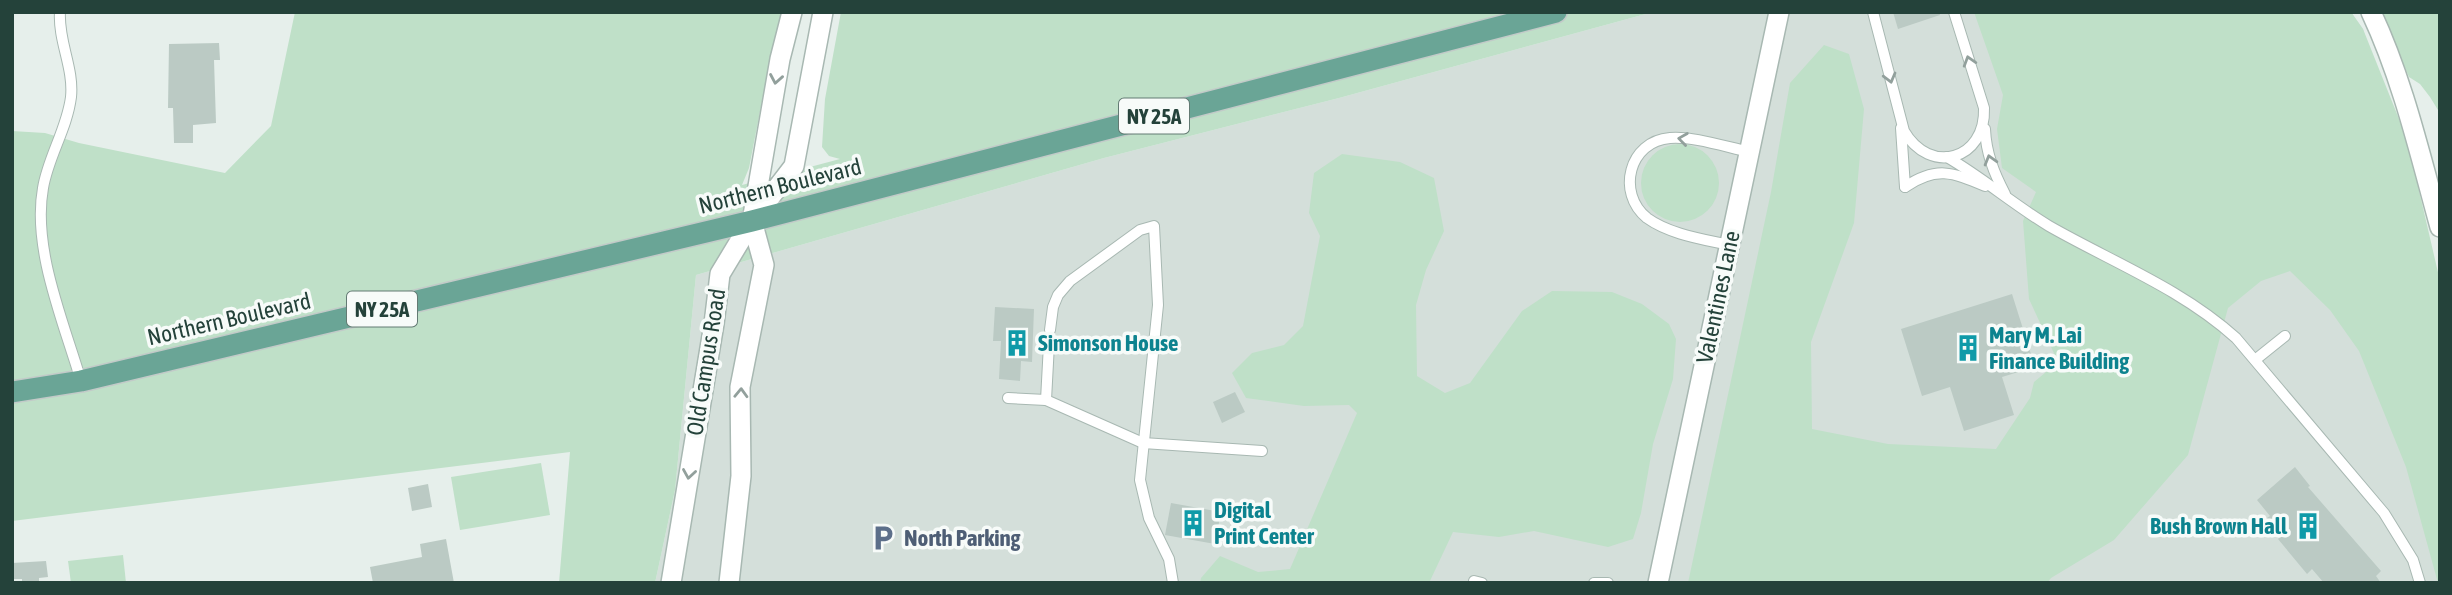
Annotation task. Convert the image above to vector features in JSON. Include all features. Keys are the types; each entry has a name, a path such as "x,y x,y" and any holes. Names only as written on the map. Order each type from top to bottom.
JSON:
{"main road":[{"name":"Northern Boulevard","path":"12,392 81,381 751,221 1556,12"}],"street":[{"path":"751,221 780,59 792,12"},
{"path":"751,221 794,166 823,12"},
{"name":"Valentines Lane","path":"1658,583 1779,12"},
{"path":"2371,12 2410,119 2440,228"},
{"name":"Old Campus Road","path":"671,583 720,274 751,221"},
{"name":"Old Campus Road","path":"729,583 741,476 740,387 764,265 751,221"}],"lane":[{"path":"60,12 71,97 42,191 41,235 45,260 81,381"},
{"path":"1873,12 1900,117 1911,142 1934,157 1947,158 1961,154 1972,146 1985,122"},
{"path":"1954,12 1984,108 1985,144 2005,195"},
{"path":"1900,117 1905,187 1921,176 1933,172 1950,173 2005,195"},
{"path":"1728,245 1690,236 1656,224 1644,216 1635,205 1630,191 1631,169 1642,150 1661,139 1684,138 1750,152"},
{"path":"1947,158 2045,224 2186,299 2236,338 2384,513 2413,559 2420,583"},
{"path":"1050,330 1053,307 1058,295 1070,281 1140,230 1154,226 1158,305 1140,480 1149,518 1169,559 1173,583"},
{"path":"2255,360 2285,336"},
{"path":"1046,400 1049,344"},
{"path":"1008,398 1046,400 1143,443 1262,451"},
{"path":"1594,583 1608,583"}],"shaded area":[{"path":"1653,12 2351,12 2363,29 2440,281 2440,583 655,583 675,490 696,275 1104,158 1339,98"}],"green space":[{"path":"295,12 783,12 749,168 742,185 840,159 829,156 822,147 825,99 841,12 1653,12 1339,98 1104,158 696,275 675,490 655,583 559,583 570,452 12,521 12,131 45,133 79,143 225,173 271,126"},
{"path":"1974,12 2351,12 2363,29 2407,139 2440,281 2440,583 2406,467 2359,351 2330,310 2290,271 2261,281 2228,308 2188,455 2114,540 2047,583 1688,583 1771,192 1790,83 1824,45 1849,54 1864,109 1854,223 1811,342 1812,429 1888,444 1996,449 2030,398 2034,382 2058,362 2029,299 2023,221 2036,192 2002,168 1997,129 2003,95"},
{"path":"2381,12 2440,12 2440,120 2438,110 2430,97 2420,84 2409,77"},
{"path":"1672,144 1688,144 1702,150 1713,161 1719,175 1719,191 1713,205 1702,216 1688,222 1672,222 1658,216 1647,205 1641,191 1641,175 1647,161 1658,150"},
{"path":"1342,154 1400,162 1434,178 1444,231 1426,270 1416,305 1417,376 1445,393 1470,383 1522,311 1552,291 1612,292 1642,304 1669,324 1676,339 1673,379 1653,444 1641,513 1633,539 1608,547 1534,531 1499,537 1453,532 1429,583 1200,583 1201,578 1220,556 1258,572 1290,569 1357,413 1349,405 1304,406 1246,398 1232,373 1252,353 1284,345 1303,326 1320,236 1309,213 1314,173"},
{"path":"541,463 550,515 460,530 451,477"},
{"path":"123,555 126,583 71,583 68,561"}],"building":[{"path":"1893,12 1939,12 1940,15 1898,29"},
{"path":"219,43 220,60 214,60 216,123 193,125 193,143 174,143 173,108 168,108 169,44"},
{"name":"Mary M. Lai Finance Building","path":"2012,294 2035,367 2002,377 2014,415 1964,431 1950,387 1922,396 1901,329"},
{"name":"Simonson House","path":"995,307 1034,309 1032,362 1021,361 1020,381 999,379 1001,341 993,341"},
{"path":"1235,392 1245,412 1222,423 1213,402"},
{"name":"Bush Brown Hall","path":"2295,467 2310,486 2308,487 2381,571 2376,576 2381,583 2324,583 2312,569 2307,574 2278,539 2282,535 2267,518 2270,516 2257,500"},
{"path":"428,484 432,507 412,511 408,488"},
{"name":"Digital Print Center","path":"1171,503 1221,512 1215,544 1165,535"},
{"path":"446,539 454,583 373,583 370,567 422,557 420,544"},
{"path":"46,561 48,577 39,578 39,583 22,583 22,579 12,579 12,563"}],"place":[{"name":"Simonson House","path":"1017,343"},
{"name":"Mary M. Lai Finance Building","path":"1968,348"},
{"name":"Digital Print Center","path":"1193,523"},
{"name":"Bush Brown Hall","path":"2308,526"},
{"name":"North Parking","path":"883,538"}]}
